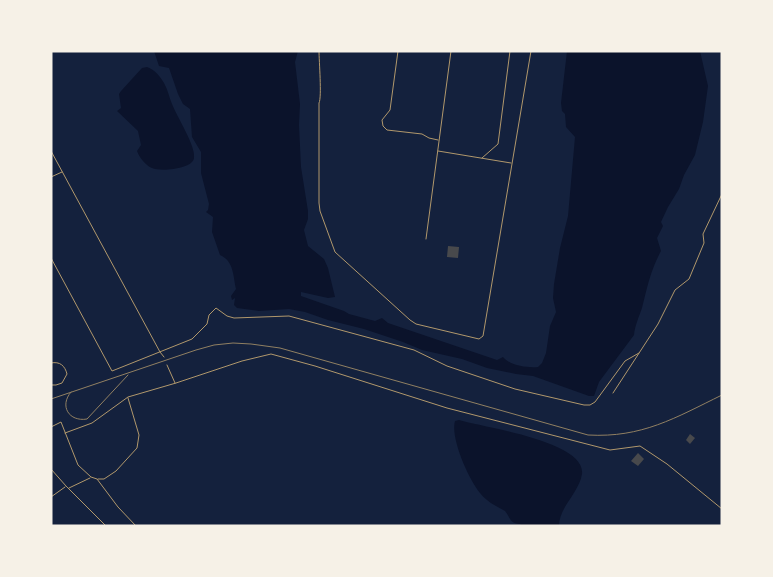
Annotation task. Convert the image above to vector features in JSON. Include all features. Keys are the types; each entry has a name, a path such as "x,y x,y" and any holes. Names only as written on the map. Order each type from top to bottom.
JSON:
{"street":[{"path":"320,51 320,211 335,252 416,324 479,339 483,336 531,51"},
{"path":"398,51 390,110 382,120 383,126 387,130 422,134 439,140"},
{"path":"426,239 451,51"},
{"path":"482,158 498,144 510,51"},
{"path":"438,150 512,164"},
{"path":"51,151 164,357"},
{"path":"51,178 62,172"},
{"path":"613,393 658,324 675,290 689,279 704,243 703,234 722,194"},
{"path":"51,258 112,371 192,339 207,324 209,316 216,308 227,316 234,318 289,316 414,350 447,366 515,389 584,405 590,405 595,402 625,361 639,353"},
{"path":"65,434 92,424 128,397 242,361 271,354 447,408 610,450 640,446 668,464 722,509"},
{"path":"51,362 62,364 66,374 62,383 51,385"},
{"path":"168,364 176,383"},
{"path":"51,427 60,422 78,465 91,477 104,479 116,471 137,448 139,435 128,397"},
{"path":"51,470 106,526"},
{"path":"68,488 91,477"},
{"path":"97,479 118,507 136,526"},
{"path":"51,497 66,486"}],"water":[{"path":"154,51 298,51 295,62 300,104 301,167 308,211 308,219 304,230 308,246 324,259 335,297 328,298 301,292 301,296 349,314 375,321 382,318 388,323 497,360 503,357 510,362 524,367 538,367 546,353 550,326 556,312 553,298 554,284 568,216 575,137 566,127 565,114 562,111 561,103 567,51 700,51 708,86 703,122 695,155 661,222 663,226 657,238 661,251 650,279 634,335 599,382 594,396 589,396 533,376 487,368 462,359 422,350 364,329 305,312 289,309 259,311 237,308 234,305 235,298 232,300 231,296 236,289 232,269 228,261 220,255 212,232 213,217 206,212 209,204 201,173 201,152 192,137 190,109 183,104 169,68 159,66"},
{"path":"147,67 161,78 167,88 174,110 186,131 194,153 192,162 188,165 176,169 162,170 147,165 137,151 141,145 138,131 117,111 121,108 119,94 121,91 142,68"},
{"path":"459,420 509,431 551,444 568,453 579,462 582,474 580,481 565,506 559,526 522,526 512,521 505,511 492,504 483,496 471,479 458,448 454,428 455,421"}],"building":[{"path":"448,246 459,247 458,258 447,257"},
{"path":"690,434 695,438 690,444 686,440"},
{"path":"638,453 644,459 638,466 631,461"}],"tram line":[{"path":"51,399 196,350 214,345 233,343 280,348 588,435 607,435 642,430 673,419 722,395"},
{"path":"71,392 66,403 68,412 75,418 87,419 128,375"}]}
